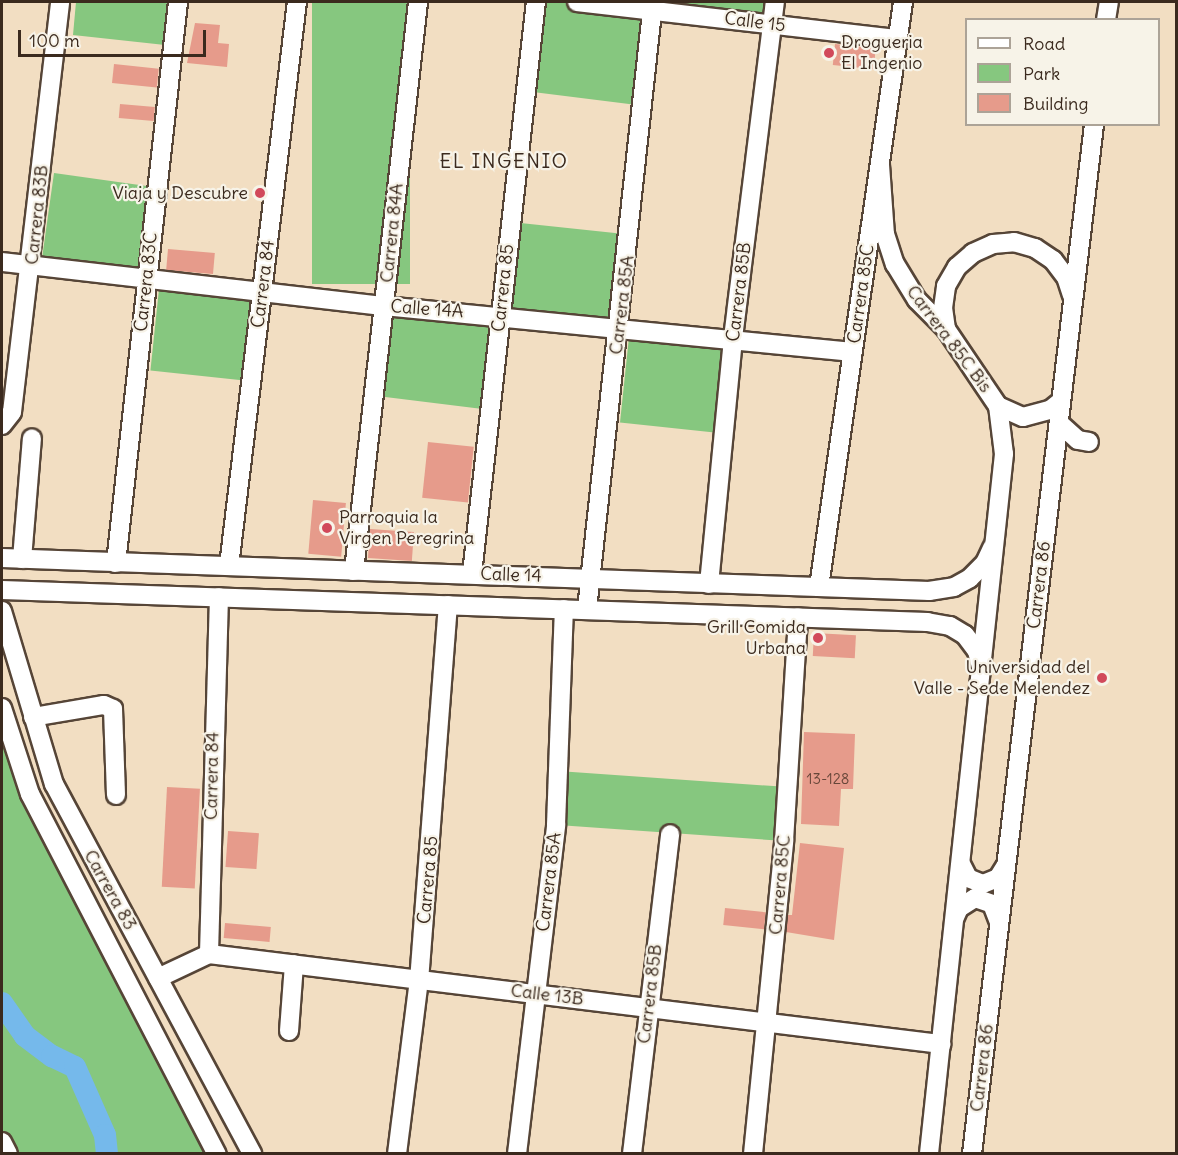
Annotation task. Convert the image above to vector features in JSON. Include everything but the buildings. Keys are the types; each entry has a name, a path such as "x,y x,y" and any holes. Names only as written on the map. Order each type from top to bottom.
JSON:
{"street":[{"name":"Carrera 83B","path":"2,425 12,412 32,264 60,2"},
{"name":"Carrera 83C","path":"116,562 178,2"},
{"name":"Carrera 84","path":"229,566 297,2"},
{"name":"Carrera 84A","path":"354,571 418,2"},
{"name":"Carrera 85","path":"472,574 536,2"},
{"name":"Calle 15","path":"577,2 653,6 773,24 898,39"},
{"name":"Carrera 85B","path":"709,584 733,338 775,2"},
{"name":"Carrera 85C","path":"819,587 903,2"},
{"path":"1106,18 1109,2"},
{"name":"Carrera 85A","path":"587,609 620,327 653,6"},
{"name":"Carrera 86","path":"972,1154 1094,126"},
{"name":"Carrera 85C Bis","path":"880,165 885,234 895,264 917,300 946,329 998,406 1003,438 1003,480 996,538"},
{"path":"946,329 943,308 946,286 957,267 973,253 993,244 1014,242 1035,248 1053,260 1066,277 1073,298"},
{"name":"Calle 14A","path":"2,262 262,289 384,306 500,314 853,352"},
{"path":"998,406 1010,414 1030,416 1050,410 1061,401"},
{"path":"1055,453 1083,441 1059,423"},
{"path":"22,559 32,438"},
{"path":"929,1154 996,538"},
{"name":"Calle 14","path":"2,558 929,591 954,587 986,563 996,538"},
{"name":"Calle 14","path":"2,590 798,617 950,626 965,635 977,651 982,671"},
{"name":"Carrera 84","path":"209,954 219,597"},
{"name":"Carrera 85","path":"397,1154 419,981 448,605"},
{"name":"Carrera 85A","path":"517,1154 556,825 564,609"},
{"name":"Carrera 83","path":"2,611 54,784 252,1154"},
{"name":"Carrera 85C","path":"753,1154 768,1021 798,617"},
{"path":"33,717 104,705 113,709 116,795"},
{"name":"Carrera 83","path":"2,708 30,795 217,1154"},
{"path":"13,747 22,757 31,757 38,752 40,741"},
{"path":"30,795 31,783 37,777 45,776 54,784"},
{"name":"Carrera 85B","path":"632,1154 670,834"},
{"path":"961,864 968,878 983,884 998,878 1006,864"},
{"path":"955,916 959,908 975,898 992,904 999,922"},
{"path":"158,978 209,954"},
{"name":"Calle 13B","path":"209,954 941,1044"},
{"path":"289,1031 294,964"},
{"path":"2,1142 8,1154"}],"green space":[{"path":"76,2 170,2 165,45 73,35"},
{"path":"312,2 410,2 410,284 312,284"},
{"path":"536,2 577,2 652,10 645,106 525,91"},
{"path":"666,2 769,2 767,16"},
{"path":"54,173 150,186 138,271 42,257"},
{"path":"511,222 631,235 622,327 501,314"},
{"path":"159,289 257,299 249,381 150,371"},
{"path":"390,309 493,322 483,409 379,396"},
{"path":"629,337 730,348 721,433 620,423"},
{"path":"2,708 13,748 217,1153 8,1153 2,1142"},
{"path":"558,771 788,787 785,841 554,825"}],"waterway":[{"path":"2,1003 25,1036 52,1056 75,1067 105,1135 107,1154"}],"place":[{"name":"Drogueria El Ingenio","path":"829,53"},
{"name":"Viaja y Descubre","path":"260,193"},
{"name":"Parroquia la Virgen Peregrina","path":"327,528"},
{"name":"Grill Comida Urbana","path":"818,638"},
{"name":"Universidad del Valle - Sede Melendez","path":"1102,678"}],"district":[{"name":"EL INGENIO","path":"504,160"}]}
